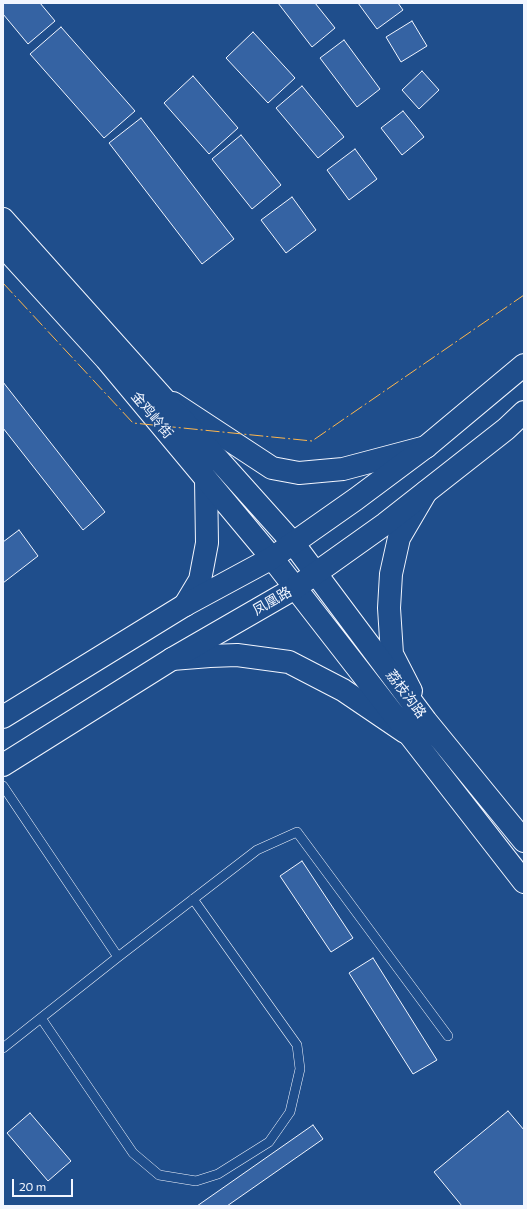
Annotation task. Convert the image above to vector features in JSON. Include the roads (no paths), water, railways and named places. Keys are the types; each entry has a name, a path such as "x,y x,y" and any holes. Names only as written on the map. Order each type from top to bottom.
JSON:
{"main road":[{"name":"金鸡岭街","path":"3,219 165,398 293,543"},
{"name":"金鸡岭街","path":"3,246 106,359 272,558 295,588"},
{"path":"3,717 185,605 272,558 427,446 524,365"},
{"path":"165,398 272,468 299,473 343,469 427,446"},
{"name":"凤凰路","path":"3,766 172,659 295,588 316,574 426,492 506,429 524,412"},
{"path":"185,605 200,580 207,543 206,480"},
{"path":"419,729 392,654 389,608 391,574 399,538 426,492"},
{"name":"荔枝沟路","path":"293,543 316,574 419,729 524,882"},
{"name":"荔枝沟路","path":"295,588 419,729 524,842"},
{"path":"172,659 237,655 289,662 419,729"}],"lane":[{"path":"3,786 118,957"},
{"path":"3,1048 257,850 297,832 448,1036"},
{"path":"41,1018 133,1152 159,1175 196,1181 218,1174 269,1142 290,1112 300,1069 297,1045 193,899"}]}
